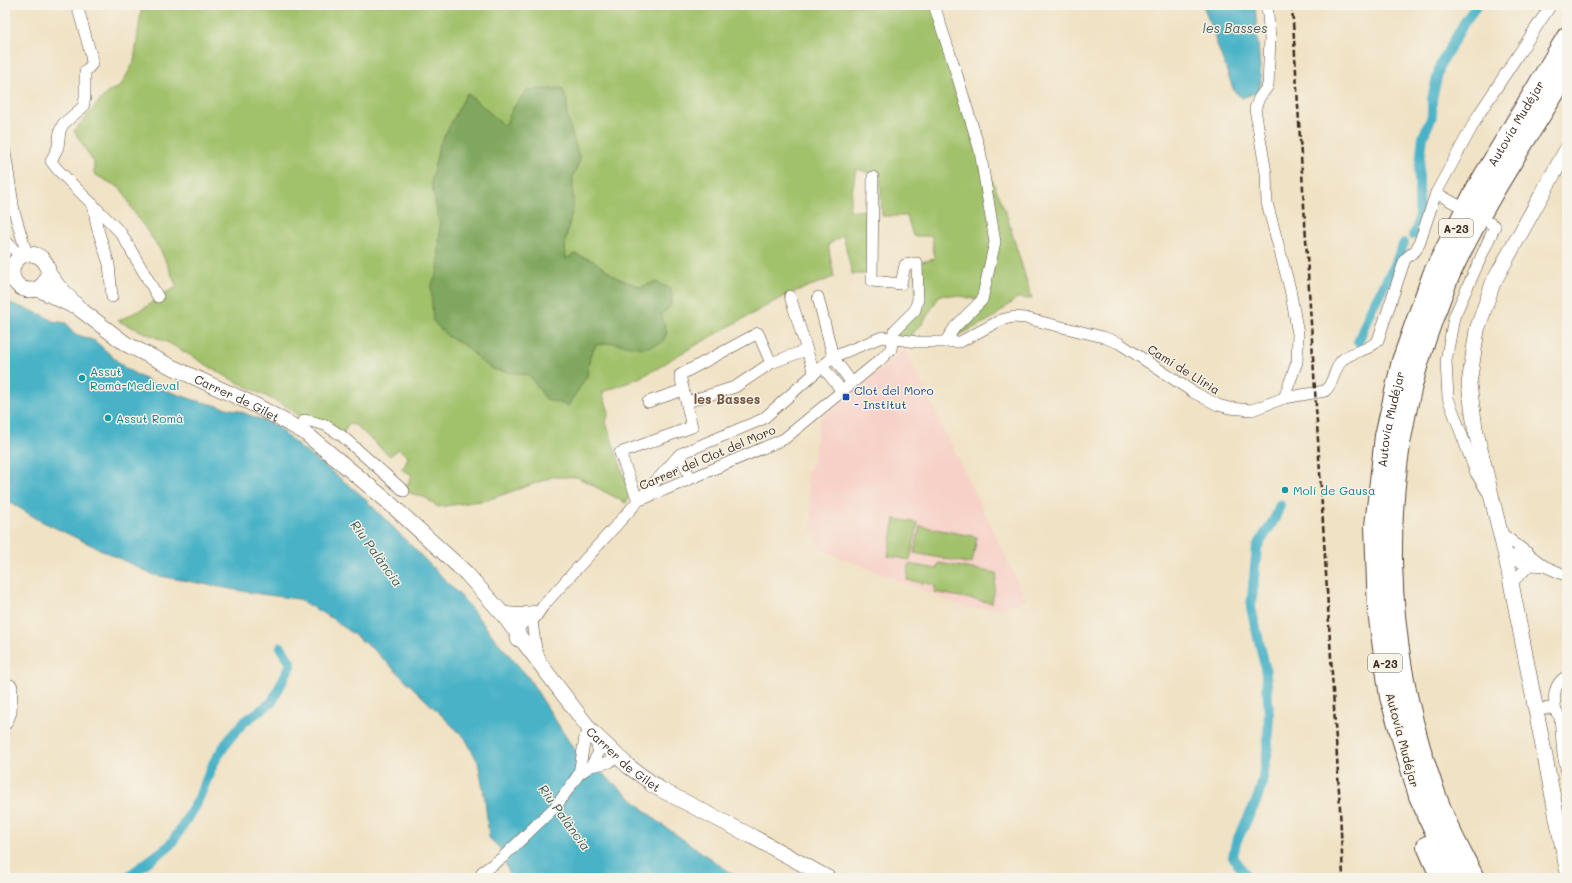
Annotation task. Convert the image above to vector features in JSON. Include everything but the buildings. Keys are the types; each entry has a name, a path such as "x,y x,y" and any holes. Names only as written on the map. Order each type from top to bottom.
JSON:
{"highway":[{"name":"Autovía Mudéjar","path":"1456,878 1419,796 1390,697 1378,612 1375,526 1385,436 1402,361 1433,274 1475,191 1567,37"},
{"name":"Autovía Mudéjar","path":"1474,878 1456,844 1442,812 1424,763 1411,714 1401,665 1394,618 1392,571 1392,524 1398,458 1408,404 1420,353 1450,274 1490,198 1567,72"},
{"path":"1385,436 1372,485 1369,525 1369,613 1381,700 1408,799 1440,878"},
{"path":"1392,524 1402,619 1417,709 1436,771 1448,802 1486,878"}],"main road":[{"path":"1567,149 1493,283 1477,330 1468,384 1475,428 1490,497 1506,557 1567,870"},
{"path":"41,257 45,262 49,274 46,282 38,289 27,290 11,283 12,274 17,260 41,257"},
{"name":"Carrer de Gilet","path":"49,274 58,286 81,310 126,344 255,405 304,432 385,499 461,579 496,612 546,686 585,737 621,771 660,789"},
{"name":"Carrer de Gilet","path":"38,289 81,310"},
{"path":"496,612 507,628 517,633"},
{"path":"530,618 517,633 518,642 540,671 546,686"},
{"name":"Carrer de Gilet","path":"517,633 544,671 591,731 628,766 660,789"},
{"path":"5,722 9,712 10,687"},
{"path":"660,789 828,878"}],"street":[{"path":"77,5 92,55 92,64 86,72 86,98 82,107 63,124 60,131 58,148 51,161 57,170 121,233 158,297"},
{"path":"934,5 980,151 995,242 982,300 956,327 945,342"},
{"path":"1268,5 1270,38 1268,86 1259,98 1255,109 1266,173 1267,203 1290,289 1298,334 1297,362 1284,398"},
{"path":"1456,204 1436,193 1479,114 1551,5"},
{"path":"5,152 14,211 17,260"},
{"name":"Carrer del Clot del Moro","path":"638,501 784,439 891,349 894,339 894,331 915,310 918,298 917,263 905,265 901,284 872,281 873,177"},
{"name":"Camí de Llíria","path":"894,339 918,342 960,342 1001,320 1013,317 1025,318 1119,342 1193,392 1218,405 1241,410 1252,410 1284,398 1325,391 1329,387 1342,361 1373,346 1378,340 1405,259 1416,250 1436,193"},
{"path":"93,204 97,227 109,264 112,297"},
{"path":"1490,223 1495,226 1454,316 1446,361 1448,398 1476,473 1490,497"},
{"path":"5,240 17,260"},
{"path":"790,296 806,350 818,369 842,391"},
{"path":"818,297 833,357 852,383"},
{"path":"638,501 620,453 692,427 680,375 758,333 771,363"},
{"name":"Carrer del Clot del Moro","path":"530,618 543,606 680,454 763,419 833,357 882,337 894,339"},
{"path":"687,402 735,387 771,363 806,350"},
{"path":"648,402 683,390"},
{"path":"298,429 305,420 325,425 342,436 404,491"},
{"path":"680,454 690,478"},
{"path":"1500,532 1544,566 1567,576"},
{"path":"1506,557 1528,553"},
{"path":"1506,557 1530,566 1544,566"},
{"path":"1511,583 1530,566"},
{"path":"496,612 530,618 536,649 544,671"},
{"path":"1556,712 1554,700 1557,684 1567,676"},
{"path":"560,692 567,708 596,743 605,757"},
{"path":"1536,709 1553,708 1560,717 1563,755 1567,772"},
{"path":"579,774 585,737"},
{"path":"484,878 482,872 502,858 557,805 579,774 605,757 606,752 615,761 628,766"},
{"path":"581,758 590,754 605,757"}],"shaded area":[{"path":"905,349 1026,599 1004,608 969,609 820,549 813,532 806,472 811,468 820,420"}],"green space":[{"path":"142,5 934,5 980,151 1006,213 1032,299 1017,298 993,318 945,342 982,300 959,296 940,295 922,324 906,340 894,339 915,310 917,263 934,259 932,236 913,236 907,216 882,216 880,176 856,169 849,210 869,211 868,274 852,274 843,235 828,245 834,277 786,295 648,373 630,382 602,392 609,412 606,422 630,494 626,503 577,477 553,477 487,500 438,507 426,498 404,491 412,475 401,469 405,465 408,457 399,449 390,456 355,425 348,424 342,436 305,420 286,406 229,378 171,344 118,321 146,307 158,297 177,287 161,251 132,209 126,196 120,188 94,174 94,163 74,131 109,91 120,87 134,62"},
{"path":"562,88 567,101 567,117 580,160 573,177 573,208 565,242 566,259 575,254 594,261 617,278 641,287 655,282 671,289 672,298 668,309 661,314 667,333 662,343 644,348 612,343 596,345 590,356 587,376 568,406 546,399 529,375 495,370 483,363 467,347 447,336 433,321 431,286 438,272 440,225 431,183 439,146 467,93 505,126 513,108 527,90"},
{"path":"895,519 918,523 910,560 888,556"},
{"path":"920,526 977,537 972,564 914,553"},
{"path":"939,563 997,573 992,603 934,592 935,585 907,580 909,564 937,569"}],"water":[{"name":"les Basses","path":"1203,5 1255,5 1261,83 1258,92 1242,98 1234,91"},
{"name":"Riu Palància","path":"5,301 43,315 52,321 66,323 73,333 95,341 125,368 162,389 194,400 239,411 275,425 297,445 359,493 461,596 528,677 573,748 661,824 738,878 511,878 499,847 489,838 485,799 478,762 465,738 374,650 333,619 298,599 253,593 154,575 39,520 5,499"}],"waterway":[{"path":"1413,235 1418,225 1419,171 1423,137 1432,116 1432,99 1440,65 1464,23 1477,5"},
{"path":"1358,342 1371,309 1394,267 1404,243"},
{"path":"1248,878 1233,857 1236,842 1256,802 1261,787 1267,755 1269,715 1265,666 1251,608 1257,547 1275,518 1280,505"},
{"path":"126,878 169,846 198,800 214,762 229,739 244,722 272,702 291,664 281,647"}],"railway":[{"path":"1292,5 1343,878"}],"place":[{"name":"Assut Romà-Medieval","path":"82,378"},
{"name":"Clot del Moro - Institut","path":"846,397"},
{"name":"Assut Romà","path":"108,418"},
{"name":"Molí de Gausa","path":"1285,490"}],"district":[{"name":"les Basses","path":"727,398"}]}
